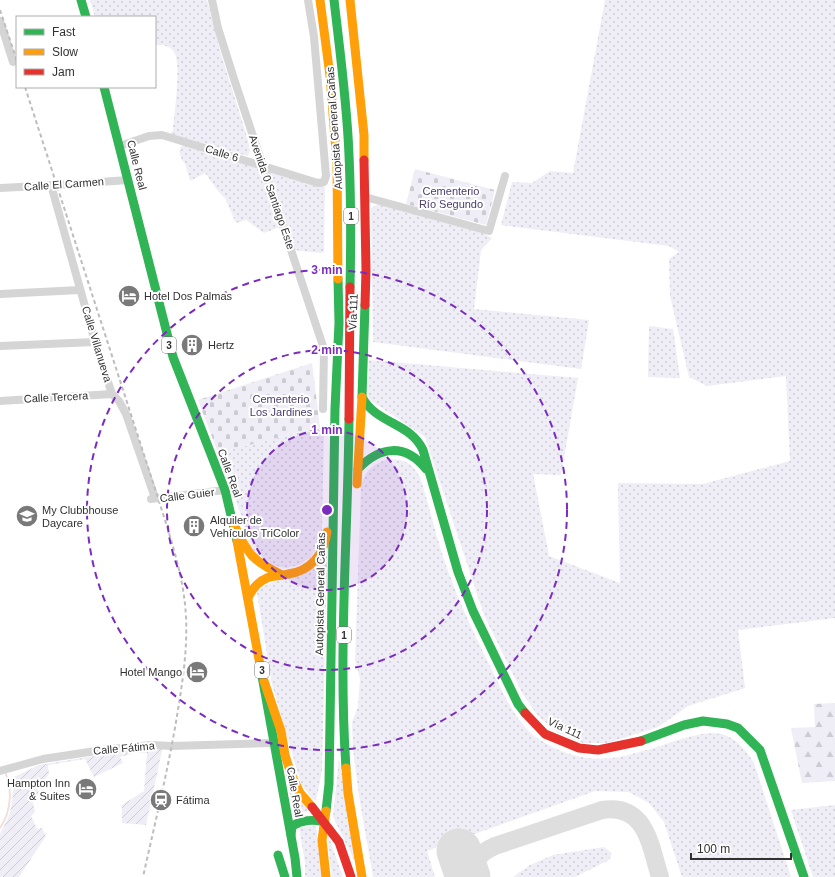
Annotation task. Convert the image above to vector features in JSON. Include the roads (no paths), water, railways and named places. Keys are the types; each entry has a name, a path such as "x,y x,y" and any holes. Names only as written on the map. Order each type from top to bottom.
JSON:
{"main road":[{"path":"81,0 86,16"},
{"name":"Autopista General Cañas","path":"320,0 330,76 337,164 339,323 335,409 329,784 322,840 326,877"},
{"name":"Autopista General Cañas","path":"334,0 343,74 348,140 351,232 343,673 344,738 349,797 362,877"},
{"name":"Vía 111","path":"350,0 363,122 366,270 362,397 364,403 370,410 417,438 423,450 458,572 472,612 518,704 535,725 545,734 566,744 579,748 598,750 612,748 645,740 684,725 703,721 727,724 738,728 760,750 804,877"},
{"name":"Calle Real","path":"104,88 173,357 225,490 234,524 264,681 297,868 297,877"},
{"path":"345,621 358,469 362,397"},
{"path":"248,598 252,590 261,580 273,575 300,572 318,558 323,549 327,538 335,409"},
{"name":"Vía 111","path":"358,469 369,458 376,454 391,450 414,456 425,467 429,474"},
{"path":"234,524 244,548 251,557 282,575"},
{"path":"264,681 281,731 285,755 291,774 300,793 339,842 351,877"},
{"path":"291,835 292,826 302,821 315,820 324,822"},
{"path":"278,855 285,877"}],"street":[{"name":"Avenida 0 Santiago Este","path":"212,0 223,43 262,165 289,241 324,349 323,409"},
{"name":"Calle 6","path":"120,146 149,136 162,135 318,183 324,182 326,176 315,52 308,0"},
{"path":"0,21 13,62"},
{"path":"365,197 489,230 505,176"},
{"name":"Calle El Carmen","path":"0,188 128,180"},
{"name":"Calle Villanueva","path":"51,185 95,342 112,394 119,401 126,414 152,499"},
{"path":"0,294 80,290"},
{"path":"0,346 95,342"},
{"name":"Calle Tercera","path":"0,401 112,394"},
{"name":"Calle Guier","path":"152,499 225,490"},
{"name":"Calle Fátima","path":"0,771 43,759 76,753 151,745 274,744"}],"waterway":[{"path":"0,828 7,815 10,801 8,779 5,772"}],"railway":[{"path":"0,10 16,58"},
{"path":"25,88 166,524 178,564 185,604 185,660 177,716 170,756 143,877"}],"place":[{"name":"Hotel Dos Palmas","path":"129,296"},
{"name":"Hertz","path":"192,345"},
{"name":"My Clubbhouse Daycare","path":"27,516"},
{"name":"Alquiler de Vehículos TriColor","path":"194,526"},
{"name":"Hotel Mango","path":"197,672"},
{"name":"Hampton Inn & Suites","path":"86,789"},
{"name":"Fátima","path":"161,800"}],"park label":[{"name":"Cementerio Río Segundo","path":"451,197"},
{"name":"Cementerio Los Jardines","path":"281,405"}]}
